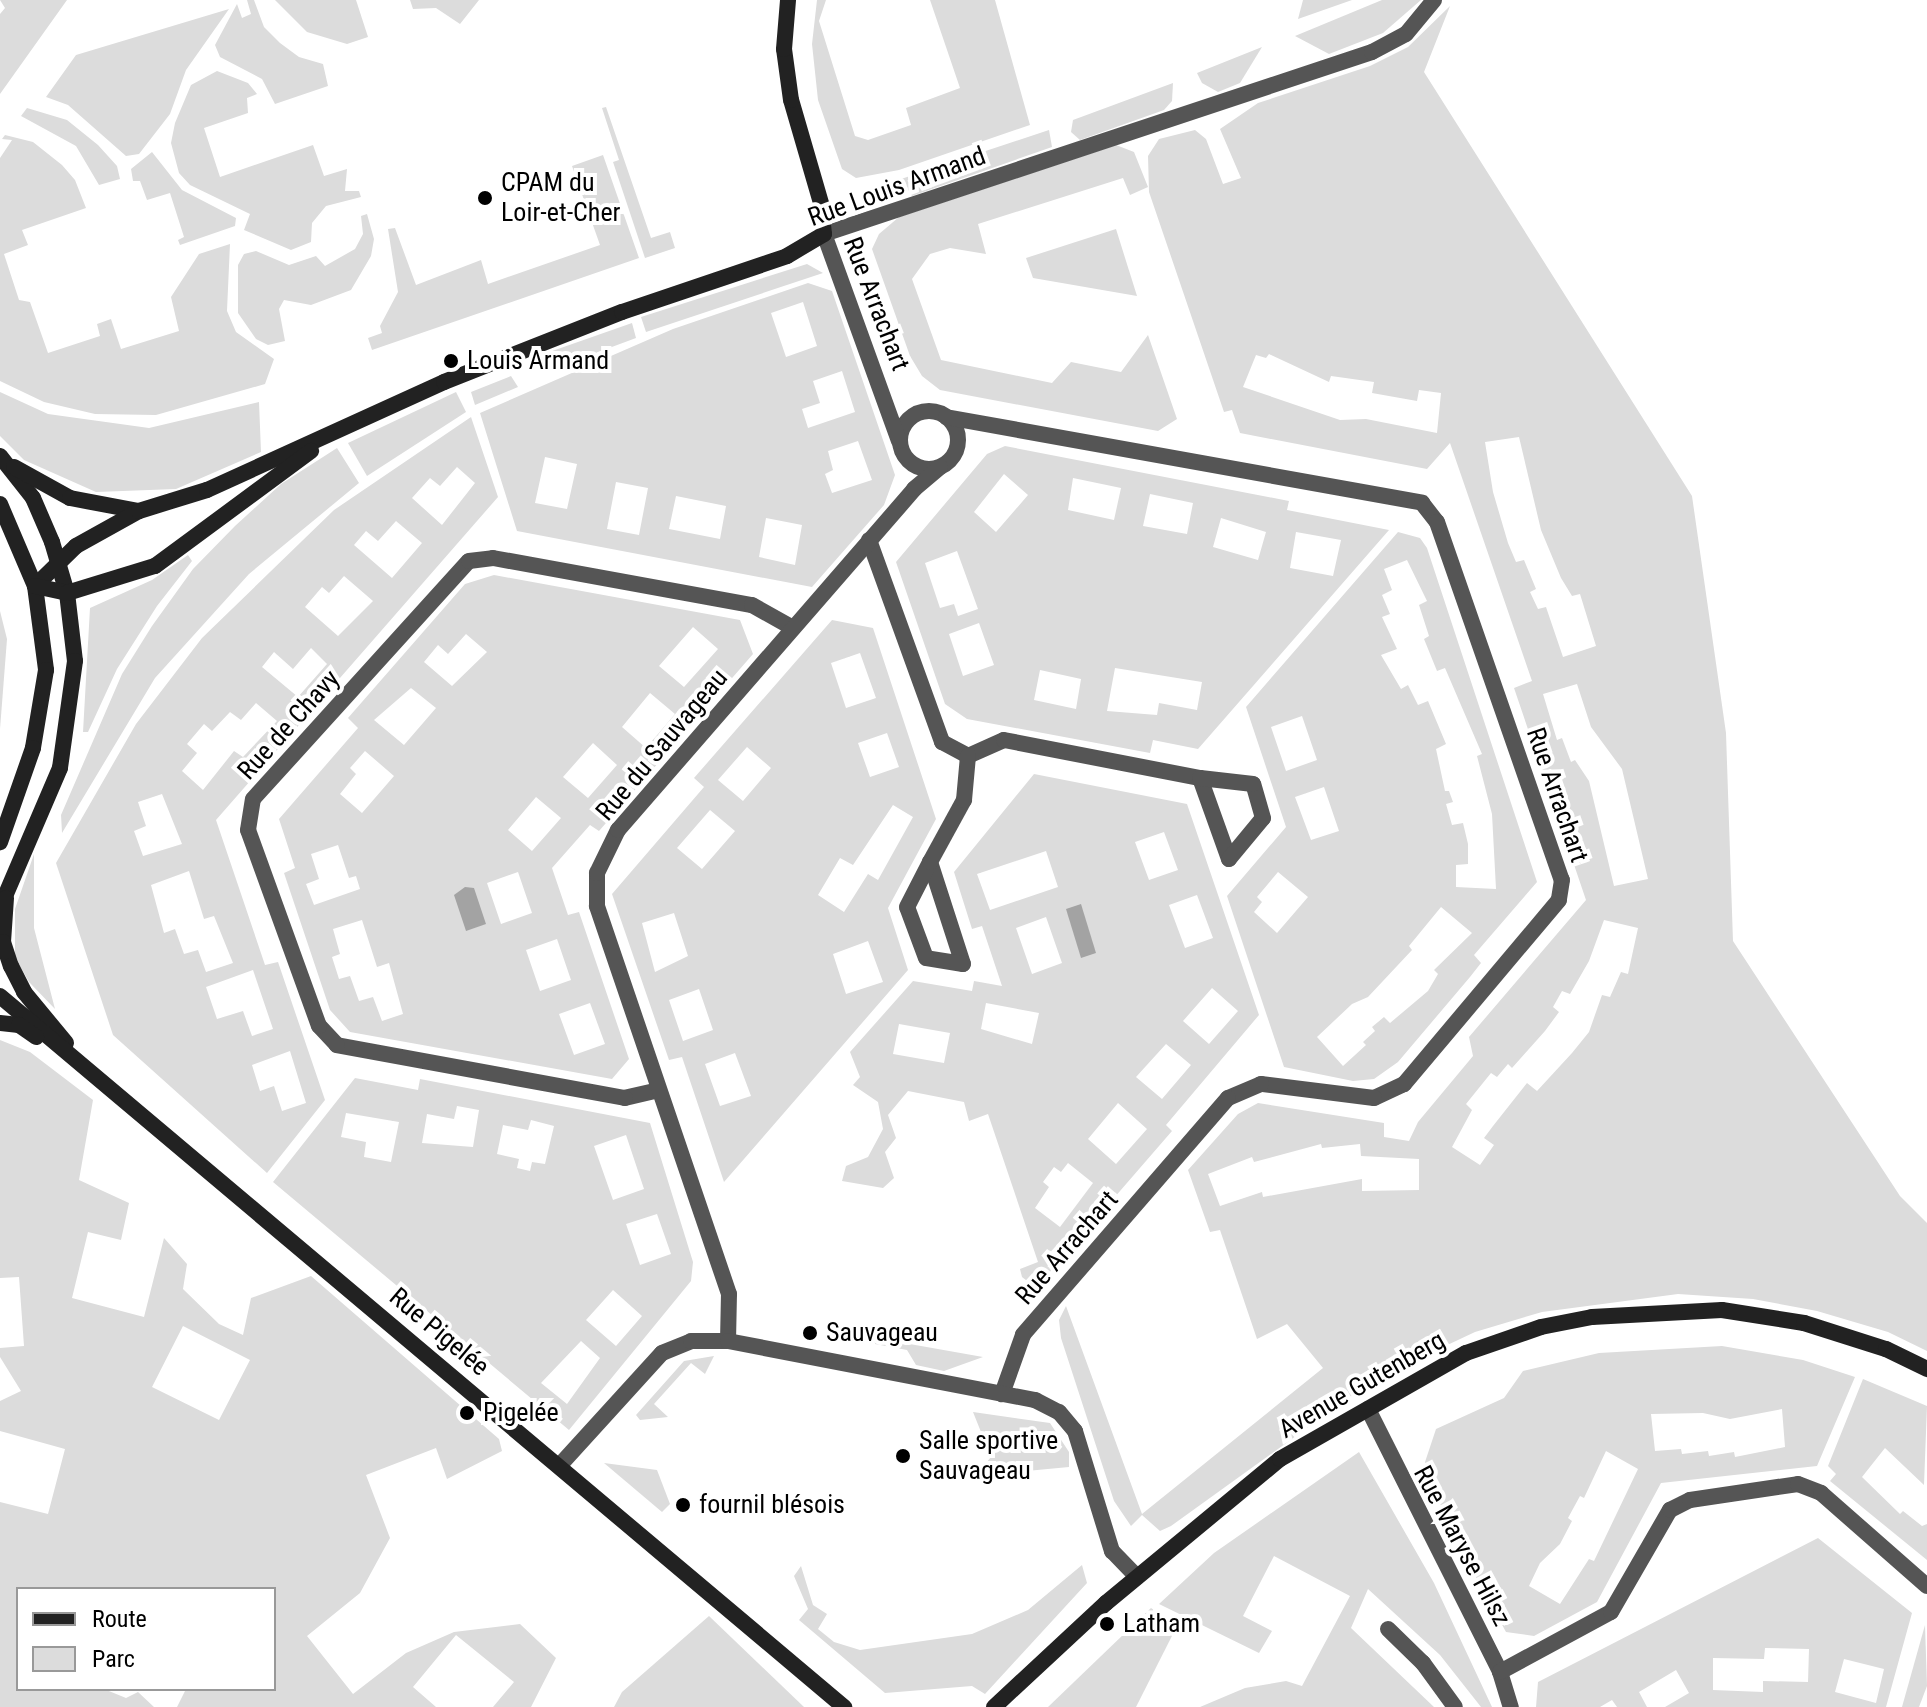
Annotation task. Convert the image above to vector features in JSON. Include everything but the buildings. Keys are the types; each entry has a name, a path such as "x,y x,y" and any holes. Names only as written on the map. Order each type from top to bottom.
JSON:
{"main road":[{"path":"788,0 784,49 791,100 821,203 824,234"},
{"name":"Rue Louis Armand","path":"332,435 453,378 593,323 787,256 824,234"},
{"path":"35,586 58,560 139,511 207,490 332,435"},
{"path":"35,586 67,593 155,566 332,435"},
{"path":"4,460 70,498 139,511"},
{"path":"4,460 33,498 58,560 67,593 75,661 63,756 31,846 3,902 3,942 24,992 71,1051"},
{"path":"0,504 35,586 46,670 33,748 0,842"},
{"name":"Rue Pigelée","path":"0,996 71,1051 844,1707"},
{"path":"0,1023 19,1025 71,1051"},
{"name":"Avenue Gutenberg","path":"994,1707 1137,1577 1280,1459 1466,1353 1511,1337 1592,1317 1722,1310 1804,1323 1886,1349 1927,1369"}],"street":[{"name":"Rue Louis Armand","path":"824,234 1372,52 1406,34 1432,3"},
{"name":"Rue Arrachart","path":"824,234 885,391"},
{"path":"885,391 904,404 939,414 958,442 952,458 940,467 913,465 899,441 885,391"},
{"name":"Rue Arrachart","path":"939,414 1422,503 1437,522 1562,880 1559,900 1404,1084 1374,1098 1261,1084 1228,1098 1023,1335 1002,1394"},
{"path":"899,441 913,415 939,414"},
{"name":"Rue du Sauvageau","path":"728,1341 729,1294 597,906 597,873 618,830 869,540 940,467"},
{"path":"869,540 942,742 968,756"},
{"name":"Rue de Chavy","path":"659,1090 625,1098 337,1045 319,1026 248,830 253,799 469,561 493,558 752,605 793,628"},
{"path":"968,756 1004,740 1200,778 1253,784 1263,818 1229,859 1200,778"},
{"path":"930,862 963,964 926,958 907,907 930,862 964,800 968,756"},
{"path":"560,1465 662,1353 691,1341 728,1341 1035,1400 1059,1412 1075,1431 1112,1551 1137,1577"},
{"name":"Rue Maryse Hilsz","path":"1368,1409 1500,1672 1511,1707"},
{"path":"1500,1672 1611,1612 1670,1510 1690,1500 1798,1484 1821,1493 1927,1586"},
{"path":"1388,1629 1423,1663 1455,1707"}],"green space":[{"path":"0,0 67,0 0,94 0,14 5,8"},
{"path":"247,0 254,0 264,27 280,43 299,57 323,64 328,86 275,104 262,79 220,57 215,45 237,4 242,18 251,14"},
{"path":"275,0 356,0 368,37 347,44 307,32"},
{"path":"410,0 479,0 460,24 436,8 413,9"},
{"path":"817,0 826,0 819,21 855,136 868,140 911,125 906,108 960,88 930,0 995,0 1030,125 899,170 856,178 842,169 818,100 812,44"},
{"path":"1303,0 1352,0 1298,19"},
{"path":"1382,0 1421,0 1383,33 1329,54 1295,36"},
{"path":"1450,6 1424,72 1692,496 1726,733 1733,941 1900,1196 1927,1223 1927,1351 1888,1332 1817,1311 1753,1299 1678,1294 1542,1312 1475,1332 1375,1379 1171,1526 1160,1531 1142,1515 1131,1526 1114,1501 1061,1338 1059,1320 1066,1306 1142,1514 1323,1368 1287,1324 1257,1339 1220,1230 1210,1232 1188,1170 1238,1114 1258,1103 1384,1123 1384,1137 1409,1141 1418,1122 1473,1056 1469,1037 1586,900 1514,688 1532,681 1450,443 1427,469 1240,433 1232,410 1224,412 1149,192 1148,156 1159,139 1195,130 1206,139 1223,184 1241,178 1220,129 1258,103 1370,66 1408,47","holes":["1269,354 1329,382 1331,376 1374,382 1372,393 1417,401 1419,390 1441,393 1437,433 1366,419 1340,420 1243,387 1256,355 1266,358","1519,437 1541,530 1561,578 1572,596 1580,594 1596,646 1563,657 1546,607 1538,609 1530,592 1536,589 1524,560 1516,562 1508,543 1493,492 1485,442","1577,684 1591,727 1622,769 1648,879 1614,886 1589,781 1575,760 1571,762 1562,738 1557,740 1543,694","1604,920 1638,928 1628,974 1621,972 1610,997 1602,995 1589,1032 1572,1053 1537,1091 1527,1083 1493,1126 1484,1138 1494,1145 1480,1165 1452,1147 1472,1110 1466,1104 1491,1073 1497,1077 1508,1064 1512,1068 1559,1012 1553,1007 1562,991 1570,994 1589,961","1321,1144 1322,1148 1360,1144 1361,1156 1419,1159 1419,1190 1362,1191 1362,1179 1263,1197 1262,1192 1220,1206 1208,1174 1252,1157 1254,1162"]},
{"path":"229,9 186,70 170,114 139,154 126,156 68,105 46,97 76,55"},
{"path":"1262,47 1240,83 1218,92 1202,83 1197,73"},
{"path":"217,71 248,83 257,94 247,98 248,113 204,128 220,177 313,145 324,176 347,169 345,191 359,191 361,197 326,206 312,223 311,242 291,250 244,230 250,214 190,185 179,173 171,143 175,123 191,85"},
{"path":"1173,83 1172,101 1164,110 1080,140 1071,132 1073,120"},
{"path":"606,107 651,238 670,232 675,248 645,258 613,162 619,160 602,108"},
{"path":"27,108 67,120 98,145 117,166 120,179 99,185 76,146 21,116"},
{"path":"1049,130 1052,147 912,196 901,179"},
{"path":"5,135 33,142 62,165 75,180 86,208 22,230 28,245 4,254 19,300 30,302 48,353 100,336 97,324 111,319 121,349 179,331 171,297 199,254 230,244 227,311 236,332 274,359 265,384 156,415 95,414 44,402 0,381 0,158 12,140 2,139"},
{"path":"1116,145 1134,152 1148,187 1130,195 1123,178 978,224 986,254 950,248 930,254 912,279 941,360 1052,383 1071,362 1121,372 1148,335 1177,419 1158,431 940,390 922,376 910,356 872,249 879,234 899,217"},
{"path":"152,152 182,190 236,218 235,226 180,245 178,240 184,237 170,193 147,200 140,181 133,181 131,169"},
{"path":"603,155 639,258 372,350 368,338 382,333 380,326 398,292 388,229 395,228 416,285 481,260 488,284 600,245 572,166"},
{"path":"367,214 374,239 371,256 351,290 311,305 284,300 279,309 285,341 268,345 256,339 238,313 238,265 244,254 256,251 289,265 316,256 325,266 355,249 363,234 361,216"},
{"path":"1116,229 1137,296 1033,278 1026,258"},
{"path":"807,264 823,273 646,332 641,317"},
{"path":"808,283 832,291 895,475 884,505 812,587 517,531 480,413 673,329","holes":["803,302 817,346 786,357 771,313","842,371 855,412 808,428 802,409 820,403 813,381","858,441 872,480 832,493 825,474 833,470 828,451","545,457 577,464 567,509 535,503","616,482 648,488 639,535 607,529","676,496 726,506 720,539 669,529","766,518 802,525 795,565 759,557"]},
{"path":"632,323 636,338 542,373 538,356"},
{"path":"511,376 518,387 475,405 471,392"},
{"path":"0,392 48,414 149,428 259,402 261,452 176,489 96,492 24,460 0,436"},
{"path":"456,392 466,412 367,476 348,443"},
{"path":"471,417 498,497 216,820 265,965 278,962 325,1100 267,1173 113,1035 56,863 136,724 202,638 334,510","holes":["457,467 475,483 442,525 412,498 430,478 440,486","396,521 422,543 392,578 354,545 366,531 378,541","344,576 373,601 338,636 305,607 322,587 329,593","311,648 327,664 298,697 262,667 274,652 293,669","256,703 277,721 243,757 234,751 203,790 182,771 197,753 187,744 204,724 212,731 230,712 241,720","162,794 182,844 143,856 134,831 146,826 138,802","189,871 204,919 214,916 233,963 206,972 198,950 184,954 175,929 164,933 151,885","253,970 273,1029 252,1036 243,1011 217,1019 206,987","290,1051 306,1103 282,1111 274,1086 260,1091 252,1065"]},
{"path":"1005,446 1289,501 1287,510 1389,530 1198,749 1153,740 1150,753 967,719 945,704 896,562 987,454","holes":["1004,474 1028,495 996,532 974,512","1073,478 1121,488 1114,520 1068,510","1150,494 1193,503 1187,534 1143,526","1221,518 1266,532 1258,560 1213,547","1296,532 1341,540 1333,576 1290,568","957,551 978,609 958,616 954,604 940,608 925,563","979,623 994,665 963,676 949,634","1115,668 1202,682 1197,710 1159,703 1157,715 1107,711","1040,670 1081,679 1076,709 1034,700"]},
{"path":"337,448 359,483 249,574 155,678 62,833 61,815 122,674 152,626 193,569 235,526 281,484"},
{"path":"1398,532 1420,538 1427,548 1537,882 1474,955 1481,963 1470,977 1398,1062 1374,1079 1353,1081 1284,1067 1227,896 1286,827 1246,707","holes":["1407,560 1427,601 1419,605 1429,636 1424,639 1437,671 1445,668 1482,754 1477,756 1492,814 1496,889 1456,887 1456,865 1468,864 1468,844 1463,823 1452,825 1446,804 1453,802 1449,791 1445,791 1436,749 1446,744 1428,701 1418,705 1408,685 1401,689 1381,655 1397,649 1382,617 1390,614 1382,595 1392,590 1384,569","1302,716 1317,760 1286,771 1271,727","1324,787 1339,831 1311,840 1295,797","1278,872 1308,897 1277,933 1254,912 1262,902 1257,897","1441,907 1472,933 1434,970 1438,974 1428,991 1390,1023 1384,1017 1372,1027 1375,1031 1363,1042 1366,1045 1343,1066 1317,1037 1352,1004 1368,997 1412,950 1409,946"]},
{"path":"188,555 192,561 157,606 117,669 88,732 83,732 90,608 152,580"},
{"path":"494,575 740,620 753,654 599,831 590,825 552,868 568,915 579,912 629,1059 612,1079 350,1032 330,1010 284,873 295,868 279,819 358,728 348,718 465,584","holes":["693,627 718,649 684,687 659,666","466,634 487,652 452,686 424,662 438,645 448,654","411,688 436,708 404,745 374,720","650,693 675,714 646,748 622,727","593,743 617,765 588,798 563,777","365,751 394,776 362,813 340,794 356,774 350,768","536,797 561,818 532,851 508,830","338,845 349,878 356,876 360,889 314,905 306,884 319,879 311,854","518,872 532,913 501,924 487,883","362,920 377,967 389,963 403,1014 382,1021 373,997 359,1001 350,976 339,979 332,957 340,954 333,929","557,939 571,980 540,991 526,950","590,1003 605,1044 574,1055 559,1014"]},
{"path":"0,611 7,639 0,729"},
{"path":"832,620 873,628 936,819 888,908 908,970 724,1182 682,1057 669,1060 612,894 704,787 694,778","holes":["860,653 876,698 846,708 831,663","887,733 899,767 870,777 858,743","747,747 771,768 743,801 718,780","893,805 913,817 878,880 868,874 844,912 818,895 840,858 853,865","710,810 735,831 702,869 677,848","674,913 688,956 655,972 642,923","868,941 883,982 846,994 833,954","699,989 713,1030 683,1041 669,1000","735,1053 751,1096 720,1106 705,1064"]},
{"path":"1034,774 1187,804 1259,1015 1166,1125 1172,1131 1036,1288 1022,1277 1020,1269 1038,1262 988,1114 969,1121 964,1102 908,1091 888,1115 896,1138 885,1152 894,1178 883,1188 842,1181 846,1166 868,1157 883,1129 878,1102 853,1085 860,1077 850,1052 913,981 972,991 974,981 1002,986 982,926 972,929 954,872","holes":["1164,832 1178,870 1149,880 1135,842","1046,851 1058,887 990,910 977,874","1197,895 1213,938 1185,948 1169,905","1046,917 1062,963 1032,974 1016,928","1212,988 1238,1011 1209,1044 1183,1021","986,1003 1039,1013 1032,1044 981,1029","899,1024 950,1033 944,1063 893,1054","1166,1044 1191,1065 1162,1099 1136,1077","1118,1103 1147,1129 1116,1164 1088,1139","1068,1163 1093,1183 1060,1227 1035,1208 1049,1187 1043,1182 1054,1167 1061,1172"]},
{"path":"34,854 34,928 55,1009 29,982 15,957 15,909"},
{"path":"0,1040 30,1052 93,1100 79,1180 129,1203 121,1240 88,1232 72,1298 144,1317 164,1238 187,1264 183,1289 219,1324 243,1335 251,1298 311,1276 499,1439 502,1451 447,1479 436,1448 366,1475 390,1538 360,1593 307,1636 353,1694 406,1653 454,1632 520,1624 556,1658 531,1707 493,1707 514,1682 456,1635 413,1687 436,1707 177,1707 185,1691 276,1691 276,1587 16,1587 16,1691 109,1691 126,1698 138,1692 154,1707 0,1707 0,1502 48,1514 65,1449 0,1431 0,1401 21,1391 0,1357 0,1348 24,1346 19,1277 0,1278","holes":["183,1326 250,1360 219,1420 152,1387"]},
{"path":"355,1078 418,1090 420,1079 650,1123 693,1262 691,1281 569,1430 273,1182","holes":["457,1106 479,1110 473,1147 422,1143 427,1114 454,1119","346,1113 399,1122 391,1162 364,1157 366,1142 341,1137","531,1120 554,1126 545,1164 532,1162 530,1171 517,1168 519,1159 497,1154 503,1125 528,1130","626,1135 644,1189 613,1200 594,1146","657,1214 671,1254 640,1265 626,1224","613,1290 642,1316 616,1346 586,1320","581,1341 600,1358 567,1404 541,1383"]},
{"path":"859,1335 983,1357 944,1371 916,1365 907,1350 859,1341"},
{"path":"1722,1346 1803,1360 1855,1377 1817,1466 1661,1483 1597,1602 1534,1636 1506,1632 1449,1528 1425,1462 1436,1429 1504,1398 1523,1371 1599,1353","holes":["1782,1409 1785,1447 1735,1457 1734,1452 1709,1456 1708,1451 1682,1454 1681,1449 1655,1451 1651,1414 1703,1413 1730,1419","1606,1451 1638,1469 1594,1561 1589,1559 1560,1604 1529,1586 1540,1563 1560,1544 1572,1521 1568,1518 1580,1496 1584,1498"]},
{"path":"714,1356 705,1374 691,1363 654,1404 668,1417 640,1420 636,1415 684,1361"},
{"path":"1863,1379 1927,1406 1924,1485 1885,1448 1862,1477 1900,1514 1903,1511 1922,1526 1927,1524 1927,1560 1830,1481 1836,1474 1828,1466"},
{"path":"973,1412 1050,1423 1069,1452 1069,1467 975,1476 991,1457"},
{"path":"1359,1452 1434,1583 1492,1707 1481,1707 1440,1655 1368,1589 1351,1628 1434,1707 1200,1707 1245,1688 1286,1681 1302,1686 1350,1596 1274,1556 1243,1616 1272,1631 1259,1653 1159,1604 1214,1553"},
{"path":"604,1463 657,1470 670,1504 662,1512"},
{"path":"1818,1538 1912,1613 1886,1707 1665,1707 1689,1693 1676,1670 1639,1692 1647,1707 1617,1707 1612,1700 1600,1707 1536,1707 1538,1682","holes":["1765,1648 1809,1649 1808,1682 1763,1681 1763,1692 1713,1690 1713,1658 1764,1659","1844,1659 1884,1669 1876,1703 1835,1692"]},
{"path":"1082,1565 1087,1583 985,1694 972,1686 885,1693 799,1620 808,1609 794,1576 801,1566 813,1605 827,1614 818,1629 834,1642 860,1650 972,1634 1028,1610"},
{"path":"1151,1608 1177,1626 1136,1707 1048,1707"},
{"path":"709,1616 804,1707 614,1707 622,1692"},
{"path":"1925,1625 1927,1686 1919,1707 1902,1707"}],"shaded area":[{"path":"465,887 474,888 486,924 466,931 454,895"},
{"path":"1081,904 1096,953 1081,958 1066,909"}],"place":[{"name":"CPAM du Loir-et-Cher","path":"485,198"},
{"name":"Louis Armand","path":"451,361"},
{"name":"Sauvageau","path":"810,1333"},
{"name":"Pigelée","path":"467,1413"},
{"name":"Salle sportive Sauvageau","path":"903,1456"},
{"name":"fournil blésois","path":"683,1505"},
{"name":"Latham","path":"1107,1624"}]}
